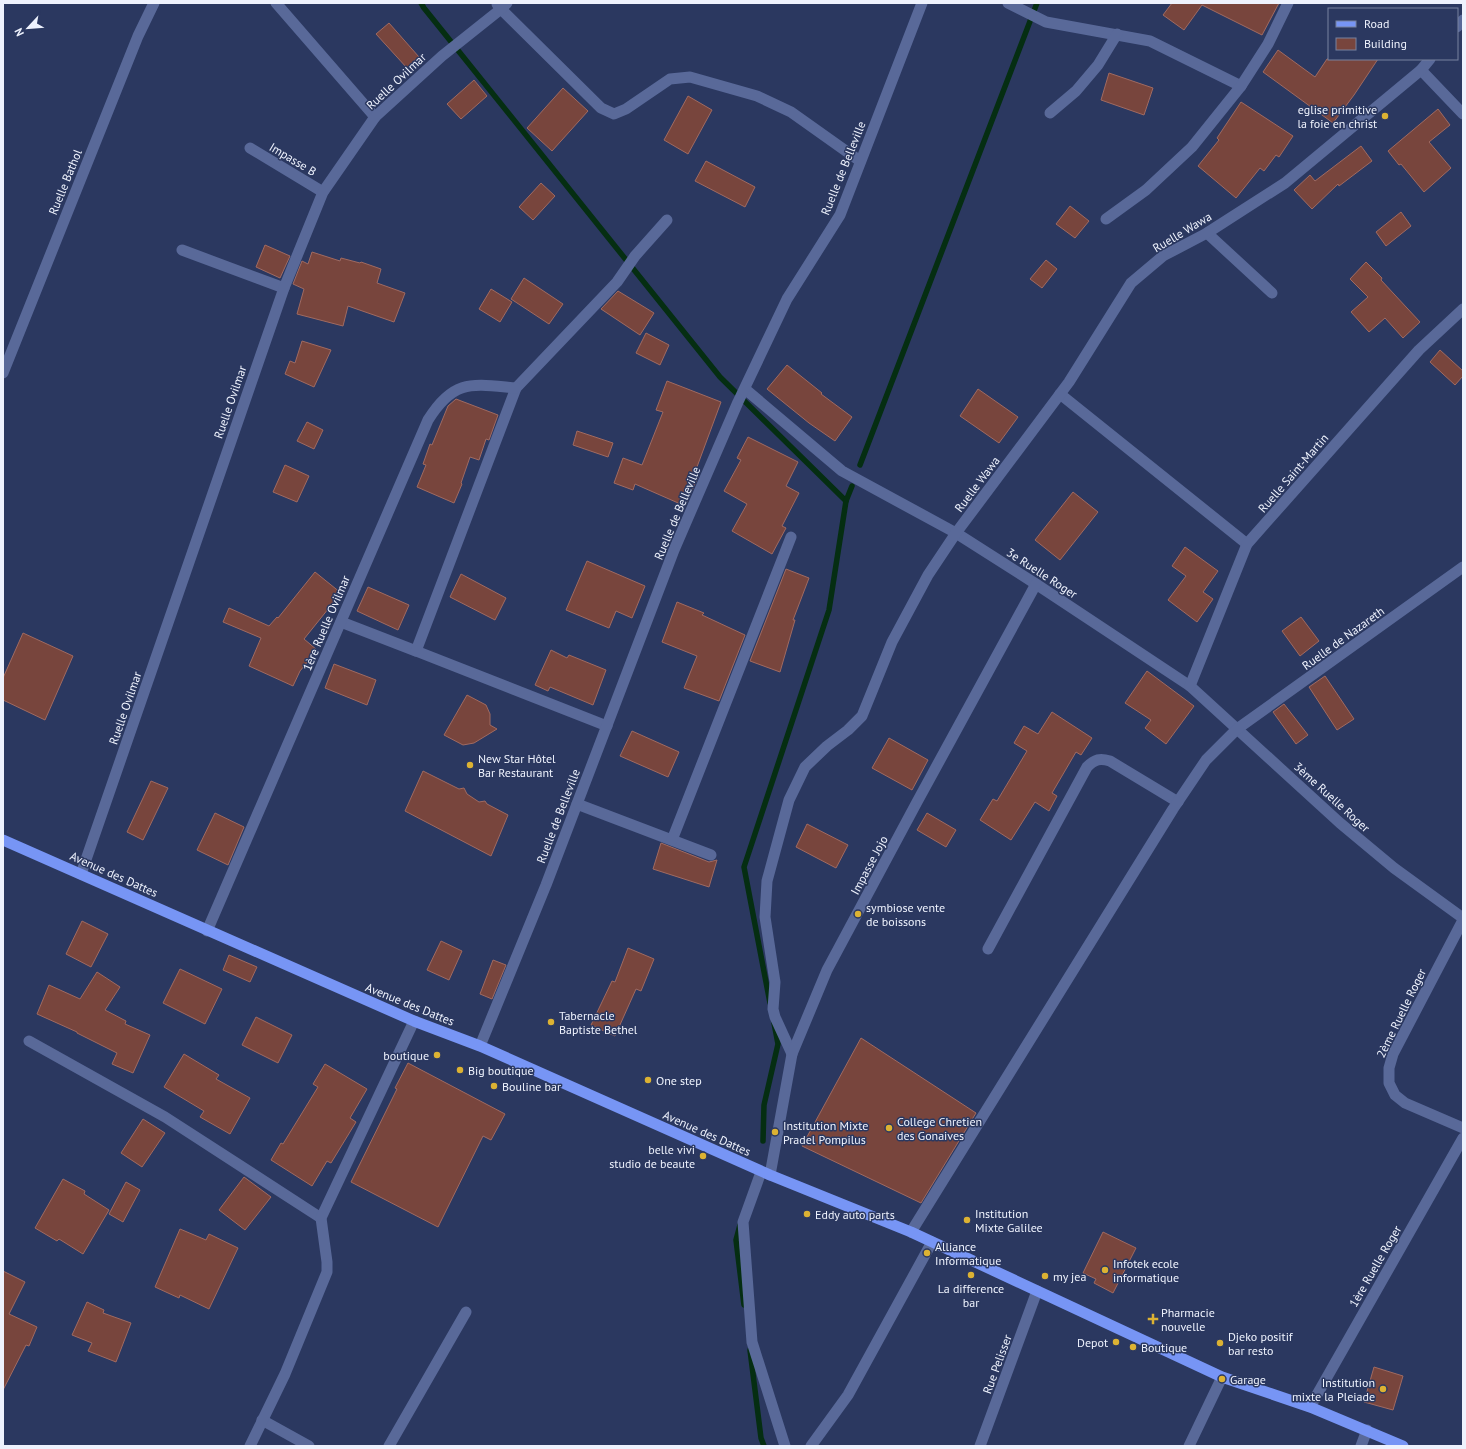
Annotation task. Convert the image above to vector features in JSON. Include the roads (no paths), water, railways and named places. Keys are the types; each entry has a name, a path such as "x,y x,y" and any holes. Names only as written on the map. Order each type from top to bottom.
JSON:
{"main road":[{"name":"Avenue des Dattes","path":"3,840 414,1021 480,1046 766,1174 912,1232 1222,1377 1310,1407 1403,1446"}],"street":[{"name":"Ruelle Bathol","path":"3,373 135,43 154,3"},
{"path":"276,3 375,117"},
{"name":"Ruelle de Belleville","path":"480,1046 607,726 674,550 742,395 787,299 840,215 922,3"},
{"path":"1106,219 1146,190 1192,147 1241,86 1268,44 1288,3"},
{"path":"502,5 601,108 614,114 626,109 670,79 690,77 757,96 790,112 860,161"},
{"name":"Ruelle Ovilmar","path":"81,874 284,288 323,192 375,117 442,56 502,5"},
{"path":"1013,5 1046,22 1150,41 1241,86"},
{"path":"1050,113 1076,91 1098,66 1117,34"},
{"name":"Ruelle Wawa","path":"792,1054 775,1017 773,1009 775,982 765,917 767,881 789,800 805,767 862,716 892,642 928,575 956,533 1060,394 1131,283 1163,256 1207,233 1285,183 1421,70 1429,60"},
{"path":"1421,70 1463,114"},
{"name":"Impasse B","path":"250,148 323,192"},
{"path":"416,651 516,388 617,282 635,256 667,220"},
{"path":"1207,233 1272,293"},
{"path":"182,250 284,288"},
{"name":"Ruelle Saint-Martin","path":"1190,686 1247,544 1419,350 1463,310"},
{"name":"1ère Ruelle Ovilmar","path":"207,931 428,420 438,405 448,395 463,386 480,384 516,388"},
{"path":"1060,394 1247,544"},
{"name":"3e Ruelle Roger","path":"742,395 842,471 956,533 1190,686"},
{"path":"672,840 791,537"},
{"name":"Ruelle de Nazareth","path":"912,1232 1178,802 1206,760 1238,729 1463,567"},
{"name":"Impasse Jojo","path":"785,1446 752,1342 743,1222 766,1174 792,1054 827,970 1036,584"},
{"path":"341,622 607,726"},
{"name":"3ème Ruelle Roger","path":"1190,686 1340,823 1388,863 1463,919"},
{"path":"988,949 1087,767 1094,760 1102,759 1110,761 1178,802"},
{"path":"576,804 711,855"},
{"name":"2ème Ruelle Roger","path":"1463,919 1393,1054 1389,1068 1389,1083 1395,1095 1405,1104 1463,1128"},
{"path":"250,1446 285,1374 327,1272 321,1218 414,1021"},
{"path":"29,1041 165,1117 321,1218"},
{"name":"1ère Ruelle Roger","path":"1310,1407 1463,1138"},
{"path":"811,1446 848,1395 932,1242"},
{"name":"Rue Pelisser","path":"980,1446 1037,1291"},
{"path":"389,1446 466,1312"},
{"path":"1189,1446 1222,1377"},
{"path":"262,1420 309,1446"},
{"path":"1361,1446 1367,1430"}],"waterway":[{"path":"421,3 720,377 846,501"},
{"path":"860,465 1037,3"},
{"path":"770,1003 744,867 829,610 846,501 852,486"},
{"path":"763,1141 764,1105 778,1044 774,1023"},
{"path":"740,1225 736,1240 744,1305"},
{"path":"750,1350 761,1438 764,1446"}],"place":[{"name":"eglise primitive la foie en christ","path":"1385,116"},
{"name":"New Star Hôtel Bar Restaurant","path":"470,765"},
{"name":"symbiose vente de boissons","path":"858,914"},
{"name":"Tabernacle Baptiste Bethel","path":"551,1022"},
{"name":"boutique","path":"437,1055"},
{"name":"Big boutique","path":"460,1070"},
{"name":"One step","path":"648,1080"},
{"name":"Bouline bar","path":"494,1086"},
{"name":"College Chretien des Gonaives","path":"889,1128"},
{"name":"Institution Mixte Pradel Pompilus","path":"775,1132"},
{"name":"belle vivi studio de beaute","path":"703,1156"},
{"name":"Eddy auto parts","path":"807,1214"},
{"name":"Institution Mixte Galilee","path":"967,1220"},
{"name":"Alliance Informatique","path":"927,1253"},
{"name":"Infotek ecole informatique","path":"1105,1270"},
{"name":"La difference bar","path":"971,1275"},
{"name":"my jea","path":"1045,1276"},
{"name":"Pharmacie nouvelle","path":"1153,1319"},
{"name":"Depot","path":"1116,1342"},
{"name":"Djeko positif bar resto","path":"1220,1343"},
{"name":"Boutique","path":"1133,1347"},
{"name":"Garage","path":"1222,1379"},
{"name":"Institution mixte la Pleiade","path":"1383,1389"}]}
